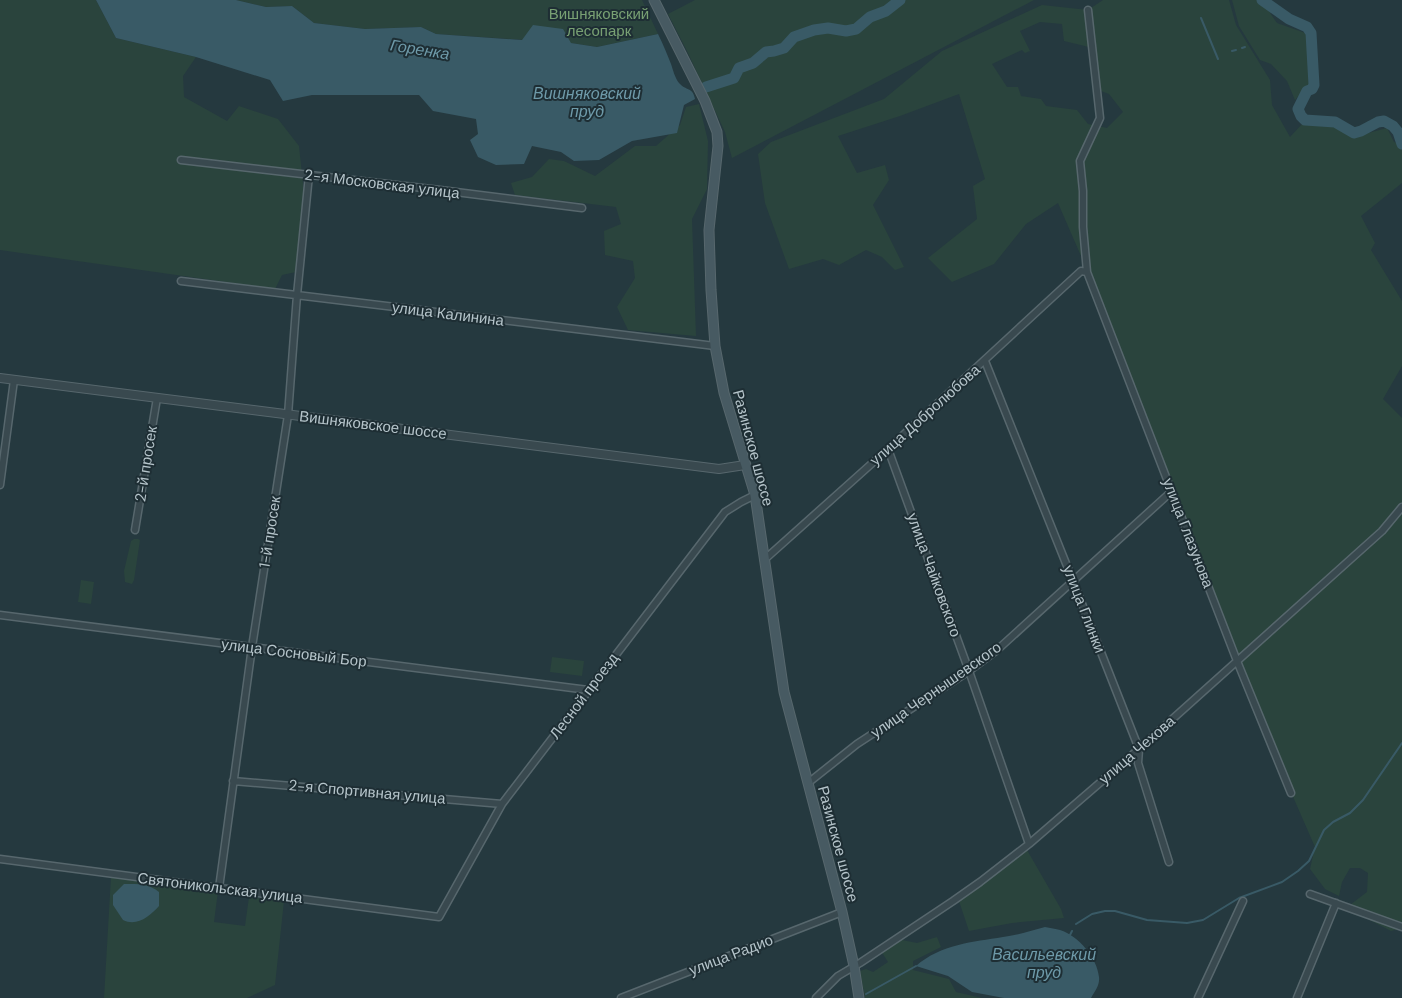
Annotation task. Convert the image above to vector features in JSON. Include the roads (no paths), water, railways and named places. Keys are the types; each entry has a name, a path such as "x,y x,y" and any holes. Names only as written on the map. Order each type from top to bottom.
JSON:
{"main road":[{"name":"Разинское шоссе","path":"654,0 705,101 717,132 718,146 708,230 715,346 724,393 754,495 784,692 842,912 859,998"}],"street":[{"name":"улица Глазунова","path":"1088,10 1100,118 1080,161 1087,272 1291,793"},
{"name":"2-я Московская улица","path":"181,160 582,208"},
{"name":"1-й просек","path":"219,888 252,647 288,415 308,175"},
{"name":"улица Добролюбова","path":"764,560 985,361 1081,271 1087,272"},
{"name":"улица Калинина","path":"181,281 715,346"},
{"name":"улица Глинки","path":"985,361 1139,749 1138,763 1169,862"},
{"name":"Вишняковское шоссе","path":"0,378 718,469 746,465"},
{"path":"0,485 14,380"},
{"name":"2-й просек","path":"135,530 157,398"},
{"name":"улица Чайковского","path":"888,449 969,671 1029,844"},
{"name":"улица Чернышевского","path":"808,783 857,744 969,671 996,651 1172,491"},
{"name":"Лесной проезд","path":"440,917 502,804 725,512 754,495"},
{"name":"улица Чехова","path":"816,998 838,976 980,882 1029,844 1238,661 1382,531 1401,509"},
{"name":"улица Сосновый Бор","path":"0,615 588,690"},
{"name":"2-я Спортивная улица","path":"233,781 502,804"},
{"name":"Святоникольская улица","path":"0,859 440,917"},
{"path":"1310,894 1402,927"},
{"path":"1198,998 1243,901"},
{"path":"1297,998 1336,903"},
{"name":"улица Радио","path":"621,998 842,912"}],"water":[{"name":"Вишняковский пруд","path":"96,0 236,0 266,7 292,6 314,23 365,29 421,27 436,34 522,40 533,25 563,29 571,43 597,47 658,34 674,74 682,85 693,93 695,99 684,105 677,133 632,141 599,160 574,161 561,152 532,146 524,164 496,165 478,157 470,140 478,134 476,119 433,111 419,95 312,95 283,101 270,80 196,57 116,38"},
{"path":"124,884 142,885 155,889 159,892 159,906 147,917 138,921 128,922 123,920 113,905 113,895"},
{"name":"Васильевский пруд","path":"1045,927 1060,930 1074,937 1091,955 1098,970 1099,983 1091,998 1004,998 972,992 948,976 916,966 947,948"}],"waterway":[{"name":"Горенка","path":"706,87 734,78 739,68 753,63 766,52 784,48 794,37 814,30 828,28 846,31 856,29 870,17 886,11 900,0"},
{"name":"Горенка","path":"1262,0 1289,19 1307,27 1311,33 1314,85 1312,89 1307,91 1298,109 1301,116 1305,120 1335,122 1354,133 1384,121 1393,126 1398,132 1402,144"},
{"path":"1201,18 1218,59"},
{"path":"1232,51 1236,50"},
{"path":"1076,924 1092,914 1105,911 1115,911 1147,920 1187,923 1203,920 1239,898 1282,882 1309,861 1324,830 1333,822 1350,813 1363,800 1402,743"},
{"path":"1070,935 1072,931"},
{"path":"866,994 916,966"}],"park label":[{"name":"Вишняковский лесопарк","path":"599,22"}]}
